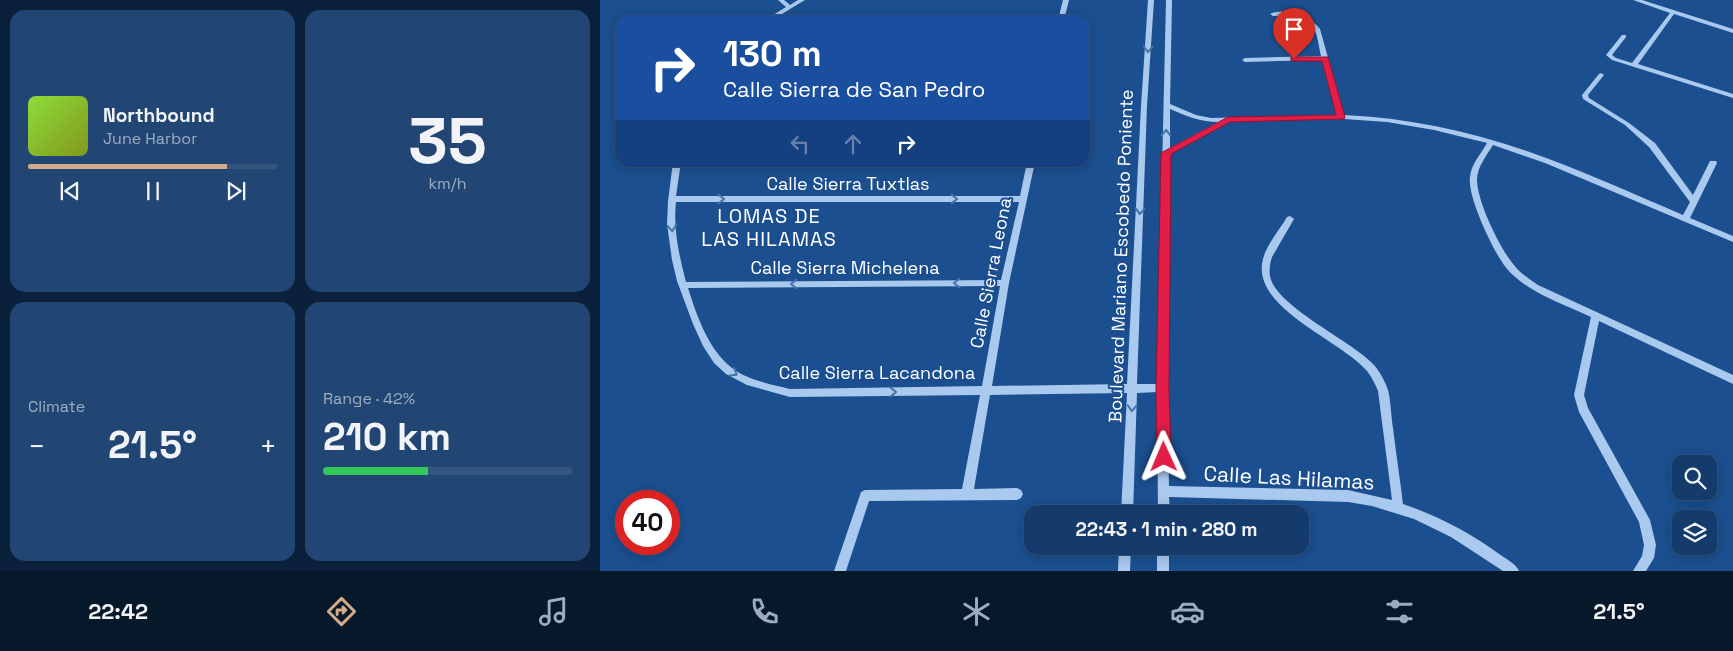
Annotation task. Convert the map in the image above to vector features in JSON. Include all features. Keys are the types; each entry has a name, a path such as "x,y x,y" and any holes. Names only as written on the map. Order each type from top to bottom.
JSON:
{"street":[{"path":"781,0 790,7"},
{"path":"776,15 802,0"},
{"path":"1062,15 1066,0"},
{"name":"Boulevard Mariano Escobedo Poniente","path":"1127,505 1144,106 1151,0"},
{"path":"1164,505 1162,388 1169,0"},
{"path":"1636,0 1733,31"},
{"path":"1659,7 1666,0"},
{"path":"1634,65 1673,12"},
{"path":"1273,14 1294,15 1313,24 1317,29 1341,117"},
{"path":"1624,36 1609,55 1614,59 1733,96"},
{"path":"1245,60 1326,58"},
{"path":"1601,75 1584,96 1586,99 1627,124 1652,145 1693,201"},
{"path":"1167,105 1194,117 1228,119 1341,117 1408,123 1491,142 1548,161 1733,239"},
{"path":"1166,153 1228,119"},
{"path":"1491,142 1475,170 1473,180 1478,202 1502,257 1516,273 1536,287 1733,380"},
{"path":"1685,219 1714,164"},
{"name":"Calle Sierra Lacandona","path":"676,167 671,222 674,250 702,336 714,357 736,375 764,388 790,393 1162,388"},
{"name":"Calle Sierra Leona","path":"967,495 984,390 1030,167"},
{"name":"Calle Sierra Tuxtlas","path":"672,199 1023,199"},
{"path":"1290,219 1265,264 1268,281 1280,300 1369,366 1378,378 1383,390 1398,506"},
{"name":"Calle Sierra Michelena","path":"684,285 1005,283"},
{"path":"1596,316 1579,395 1583,409 1644,520 1650,545 1648,558 1639,571"},
{"name":"Calle Las Hilamas","path":"1164,491 1348,496 1398,506 1454,531 1513,571"},
{"path":"840,571 865,496 1017,494"},
{"path":"1124,571 1125,555"},
{"path":"1163,571 1164,555"}],"district":[{"name":"LOMAS DE LAS HILAMAS","path":"769,228"}],"route":[{"path":"1164,457 1162,388 1166,153 1228,119 1341,117 1326,58 1294,59"}]}
